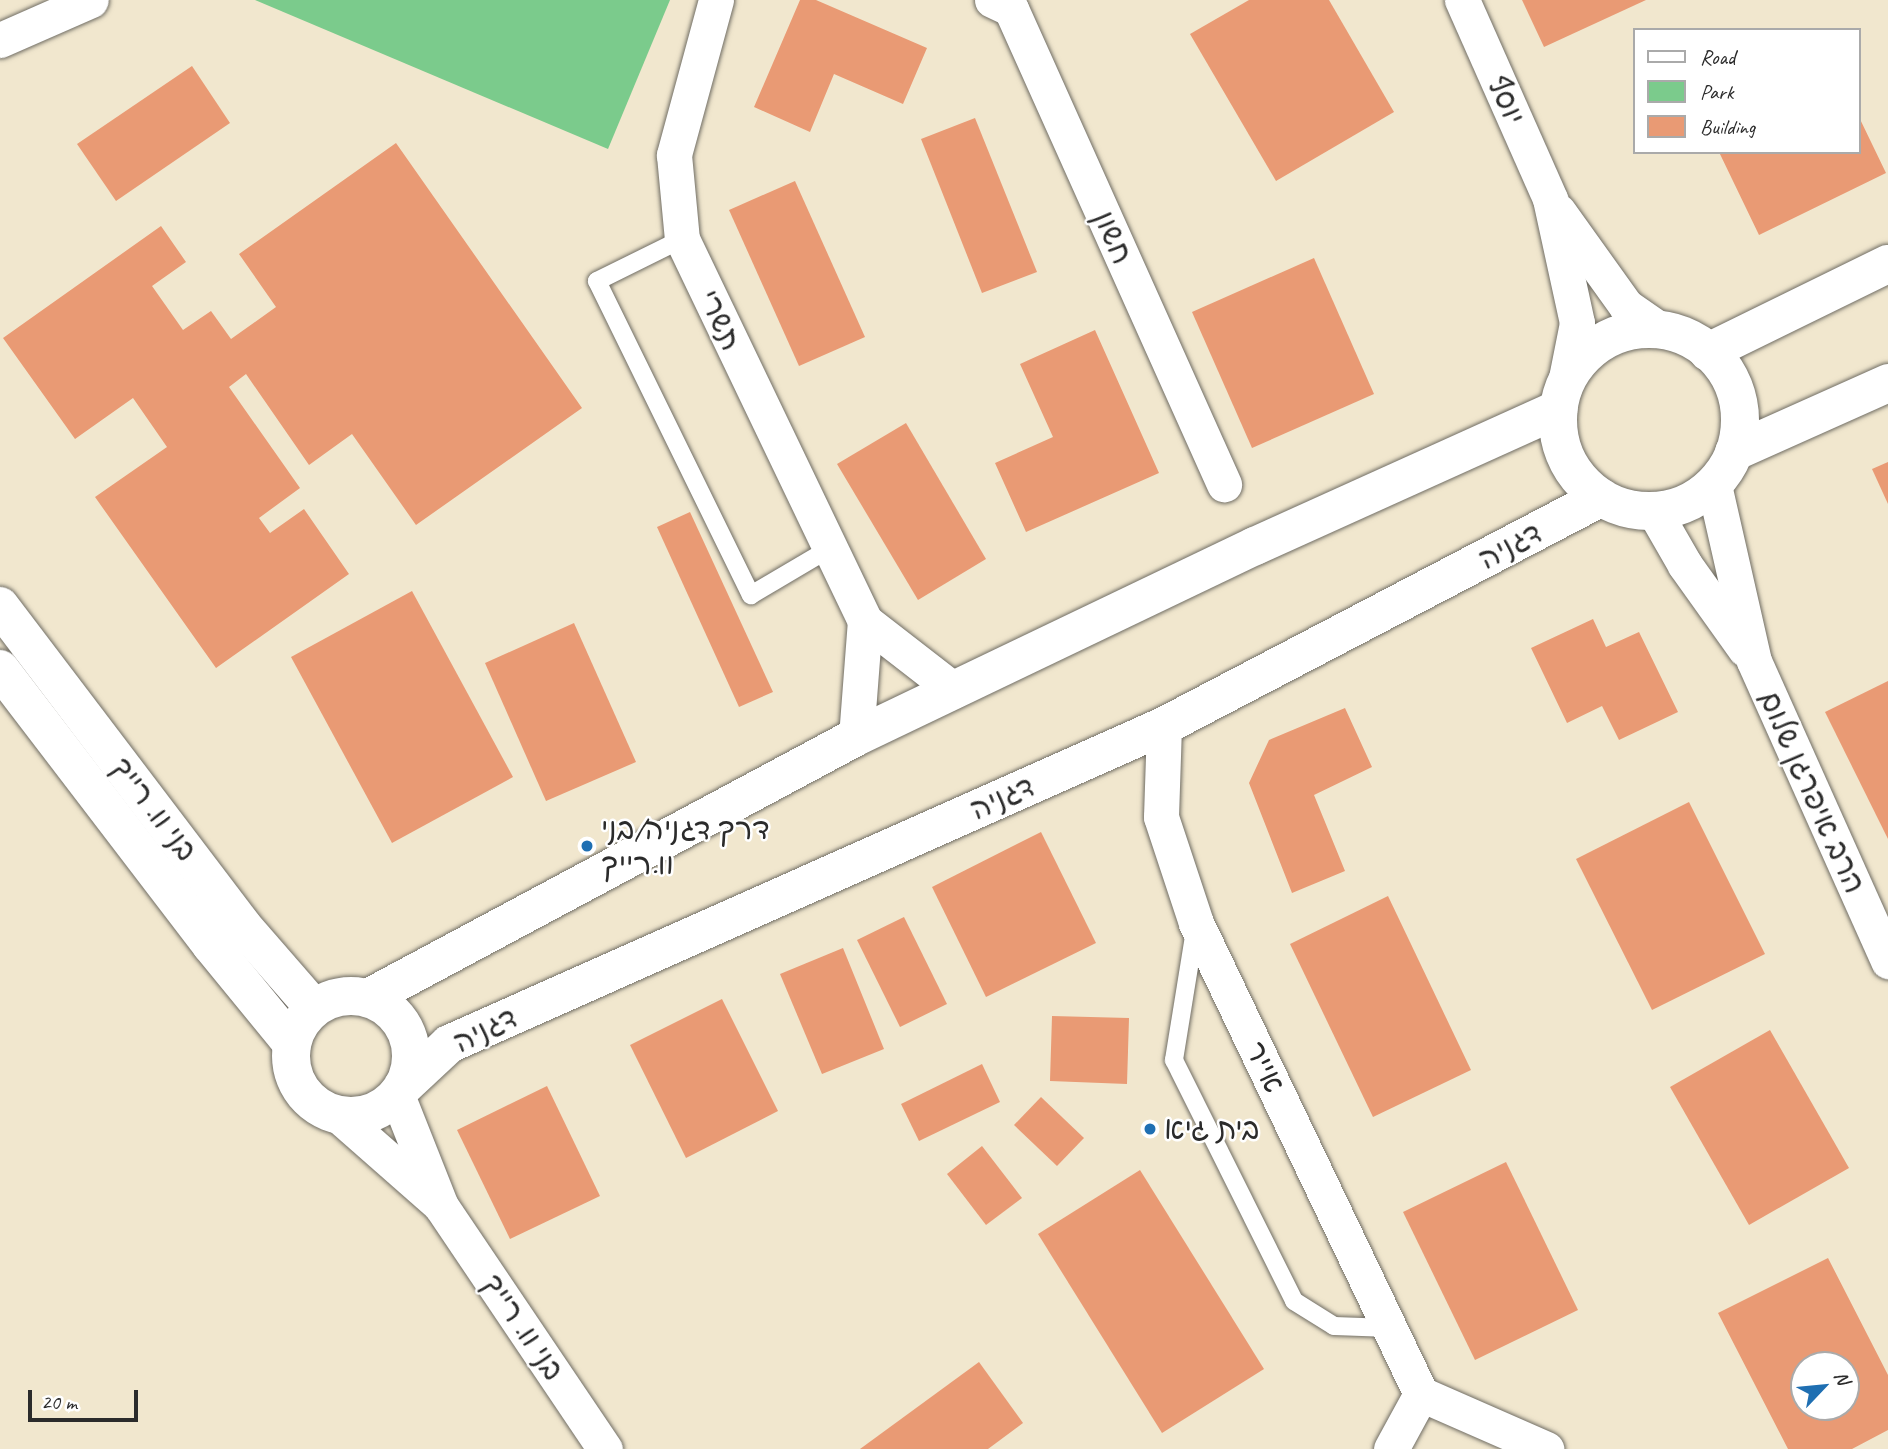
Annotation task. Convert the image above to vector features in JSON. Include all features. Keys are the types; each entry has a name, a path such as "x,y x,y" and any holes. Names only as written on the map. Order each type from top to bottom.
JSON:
{"street":[{"path":"0,40 91,0"},
{"name":"תשרי","path":"716,0 674,155 682,239 827,550 865,621 954,690"},
{"name":"חשון","path":"992,0 1011,9 1224,484"},
{"name":"יוסף","path":"1462,0 1550,200 1577,323 1561,396"},
{"name":"יוסף","path":"1550,200 1626,306 1660,329"},
{"path":"1708,352 1888,264"},
{"path":"1634,329 1660,329 1684,335 1708,352 1725,370 1737,396 1740,421 1734,452 1714,485 1686,504 1654,512 1627,509 1601,498 1577,477 1562,448 1561,396 1583,356 1610,337 1634,329"},
{"path":"1734,452 1888,383"},
{"path":"368,998 856,737 1561,396"},
{"name":"הרב איפרגן שלום","path":"1714,485 1754,661 1888,961"},
{"name":"דגניה","path":"399,1092 449,1044 1164,726 1601,498"},
{"name":"הרב איפרגן שלום","path":"1654,512 1685,565 1754,661"},
{"name":"בני וו. רייך","path":"0,606 241,924 314,1008"},
{"path":"856,737 865,621"},
{"name":"בני וו. רייך","path":"0,668 211,945 292,1044 293,1068 302,1090 313,1102 338,1115 441,1206"},
{"name":"אייר","path":"1164,726 1161,817 1196,923 1420,1394"},
{"path":"292,1044 314,1008 349,995 368,998 385,1006 407,1035 411,1053 399,1092 370,1114 338,1115"},
{"name":"בני וו. רייך","path":"399,1092 441,1206 605,1449"},
{"path":"1391,1449 1420,1394 1546,1449"}],"lane":[{"path":"682,239 597,281 751,596 827,550"},
{"path":"1196,923 1174,1060 1294,1301 1334,1326 1390,1328"}],"green space":[{"path":"255,0 670,0 608,149"}],"building":[{"path":"800,0 816,0 927,48 903,104 834,74 810,132 754,107"},
{"path":"1249,0 1329,0 1394,112 1276,181 1190,34"},
{"path":"1522,0 1646,0 1544,47"},
{"path":"192,66 230,123 116,201 77,144"},
{"path":"975,118 1037,272 982,293 921,139"},
{"path":"1860,119 1886,173 1759,235 1720,154 1860,154"},
{"path":"396,143 582,408 416,525 352,434 309,465 246,374 229,387 300,488 259,518 270,533 304,509 349,574 216,668 95,497 167,447 133,398 75,439 3,338 161,226 186,262 152,286 183,330 211,311 231,339 276,307 239,254"},
{"path":"795,181 865,337 799,366 729,210"},
{"path":"1314,258 1374,394 1252,448 1192,312"},
{"path":"1095,330 1159,473 1026,532 995,463 1053,437 1020,364"},
{"path":"906,423 986,559 918,600 837,464"},
{"path":"1888,462 1888,504 1872,469"},
{"path":"690,512 773,692 739,707 657,527"},
{"path":"412,591 513,777 392,843 291,657"},
{"path":"1593,619 1606,647 1639,632 1678,712 1619,740 1602,706 1567,723 1531,648"},
{"path":"574,623 636,762 546,801 485,663"},
{"path":"1888,681 1888,839 1825,712"},
{"path":"1345,708 1372,767 1314,795 1345,871 1292,893 1249,783 1269,740"},
{"path":"1689,802 1765,954 1652,1010 1576,859"},
{"path":"1041,832 1096,943 986,997 932,887"},
{"path":"1388,896 1471,1070 1373,1117 1290,944"},
{"path":"904,917 947,1004 900,1027 857,940"},
{"path":"843,948 884,1049 822,1074 780,974"},
{"path":"722,999 778,1111 686,1158 630,1045"},
{"path":"1052,1016 1129,1018 1127,1084 1050,1081"},
{"path":"1770,1030 1849,1168 1749,1225 1670,1087"},
{"path":"982,1064 1000,1102 919,1141 901,1104"},
{"path":"547,1086 600,1196 510,1239 457,1130"},
{"path":"1041,1097 1084,1138 1057,1166 1014,1125"},
{"path":"982,1146 1022,1198 986,1225 947,1174"},
{"path":"1506,1162 1578,1310 1475,1360 1403,1212"},
{"path":"1140,1170 1264,1369 1162,1433 1038,1234"},
{"path":"1828,1258 1888,1375 1888,1430 1852,1449 1788,1449 1718,1313"},
{"path":"979,1362 1023,1423 988,1449 860,1449"}],"place":[{"name":"דרך דגניה/בני וו.רייך","path":"587,846"},
{"name":"בית גיא","path":"1150,1129"}]}
